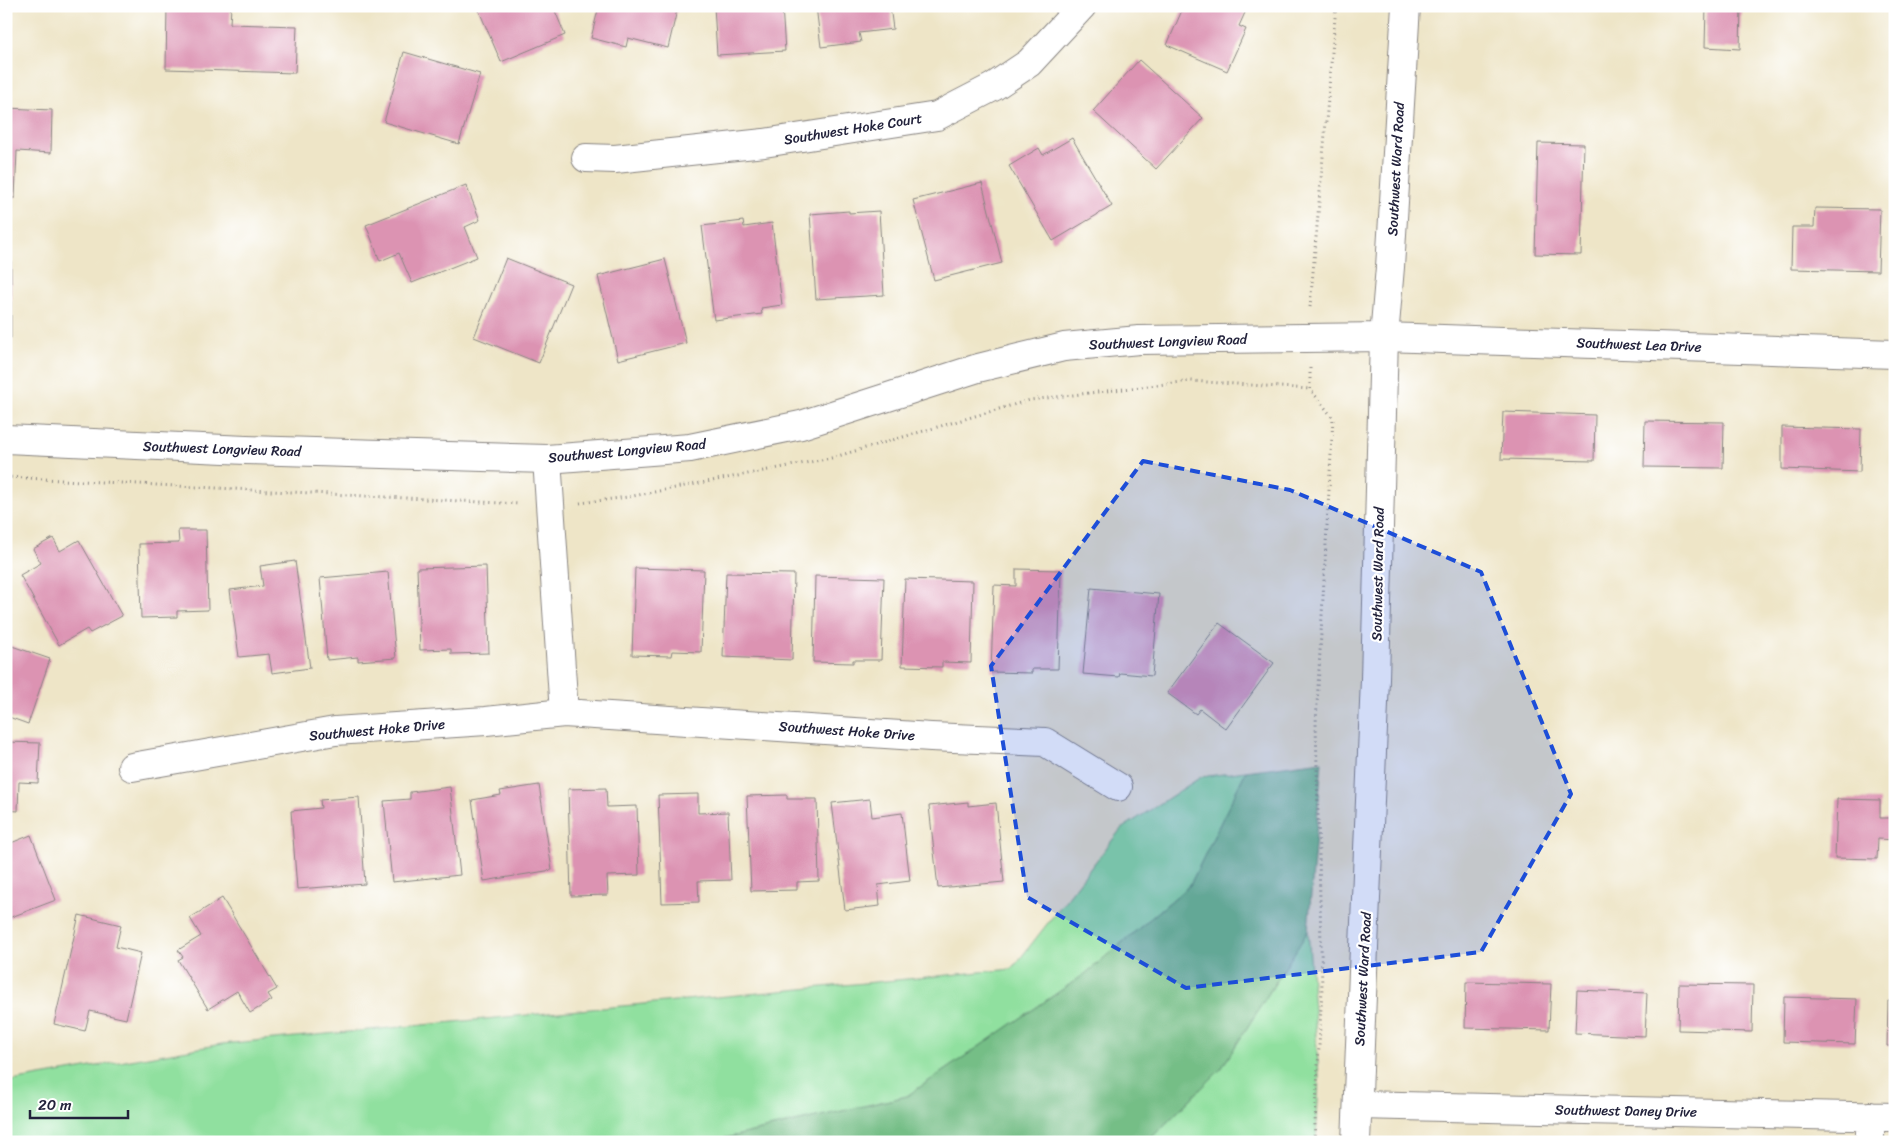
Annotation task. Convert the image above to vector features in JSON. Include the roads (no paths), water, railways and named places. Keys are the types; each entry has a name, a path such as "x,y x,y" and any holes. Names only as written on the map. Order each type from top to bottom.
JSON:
{"street":[{"name":"Southwest Hoke Court","path":"586,158 615,159 764,142 937,116 993,87 1029,63 1082,6"},
{"name":"Southwest Ward Road","path":"1356,1142 1375,678 1384,337 1406,6"},
{"name":"Southwest Longview Road","path":"6,439 246,450 547,459 690,448 801,425 978,368 1064,347 1139,340 1384,337"},
{"name":"Southwest Lea Drive","path":"1384,337 1895,354"},
{"path":"547,459 564,713"},
{"name":"Southwest Hoke Drive","path":"132,767 335,731 486,722 564,713 931,737 1045,742 1118,787"},
{"name":"Southwest Daney Drive","path":"1358,1105 1878,1125"}]}
